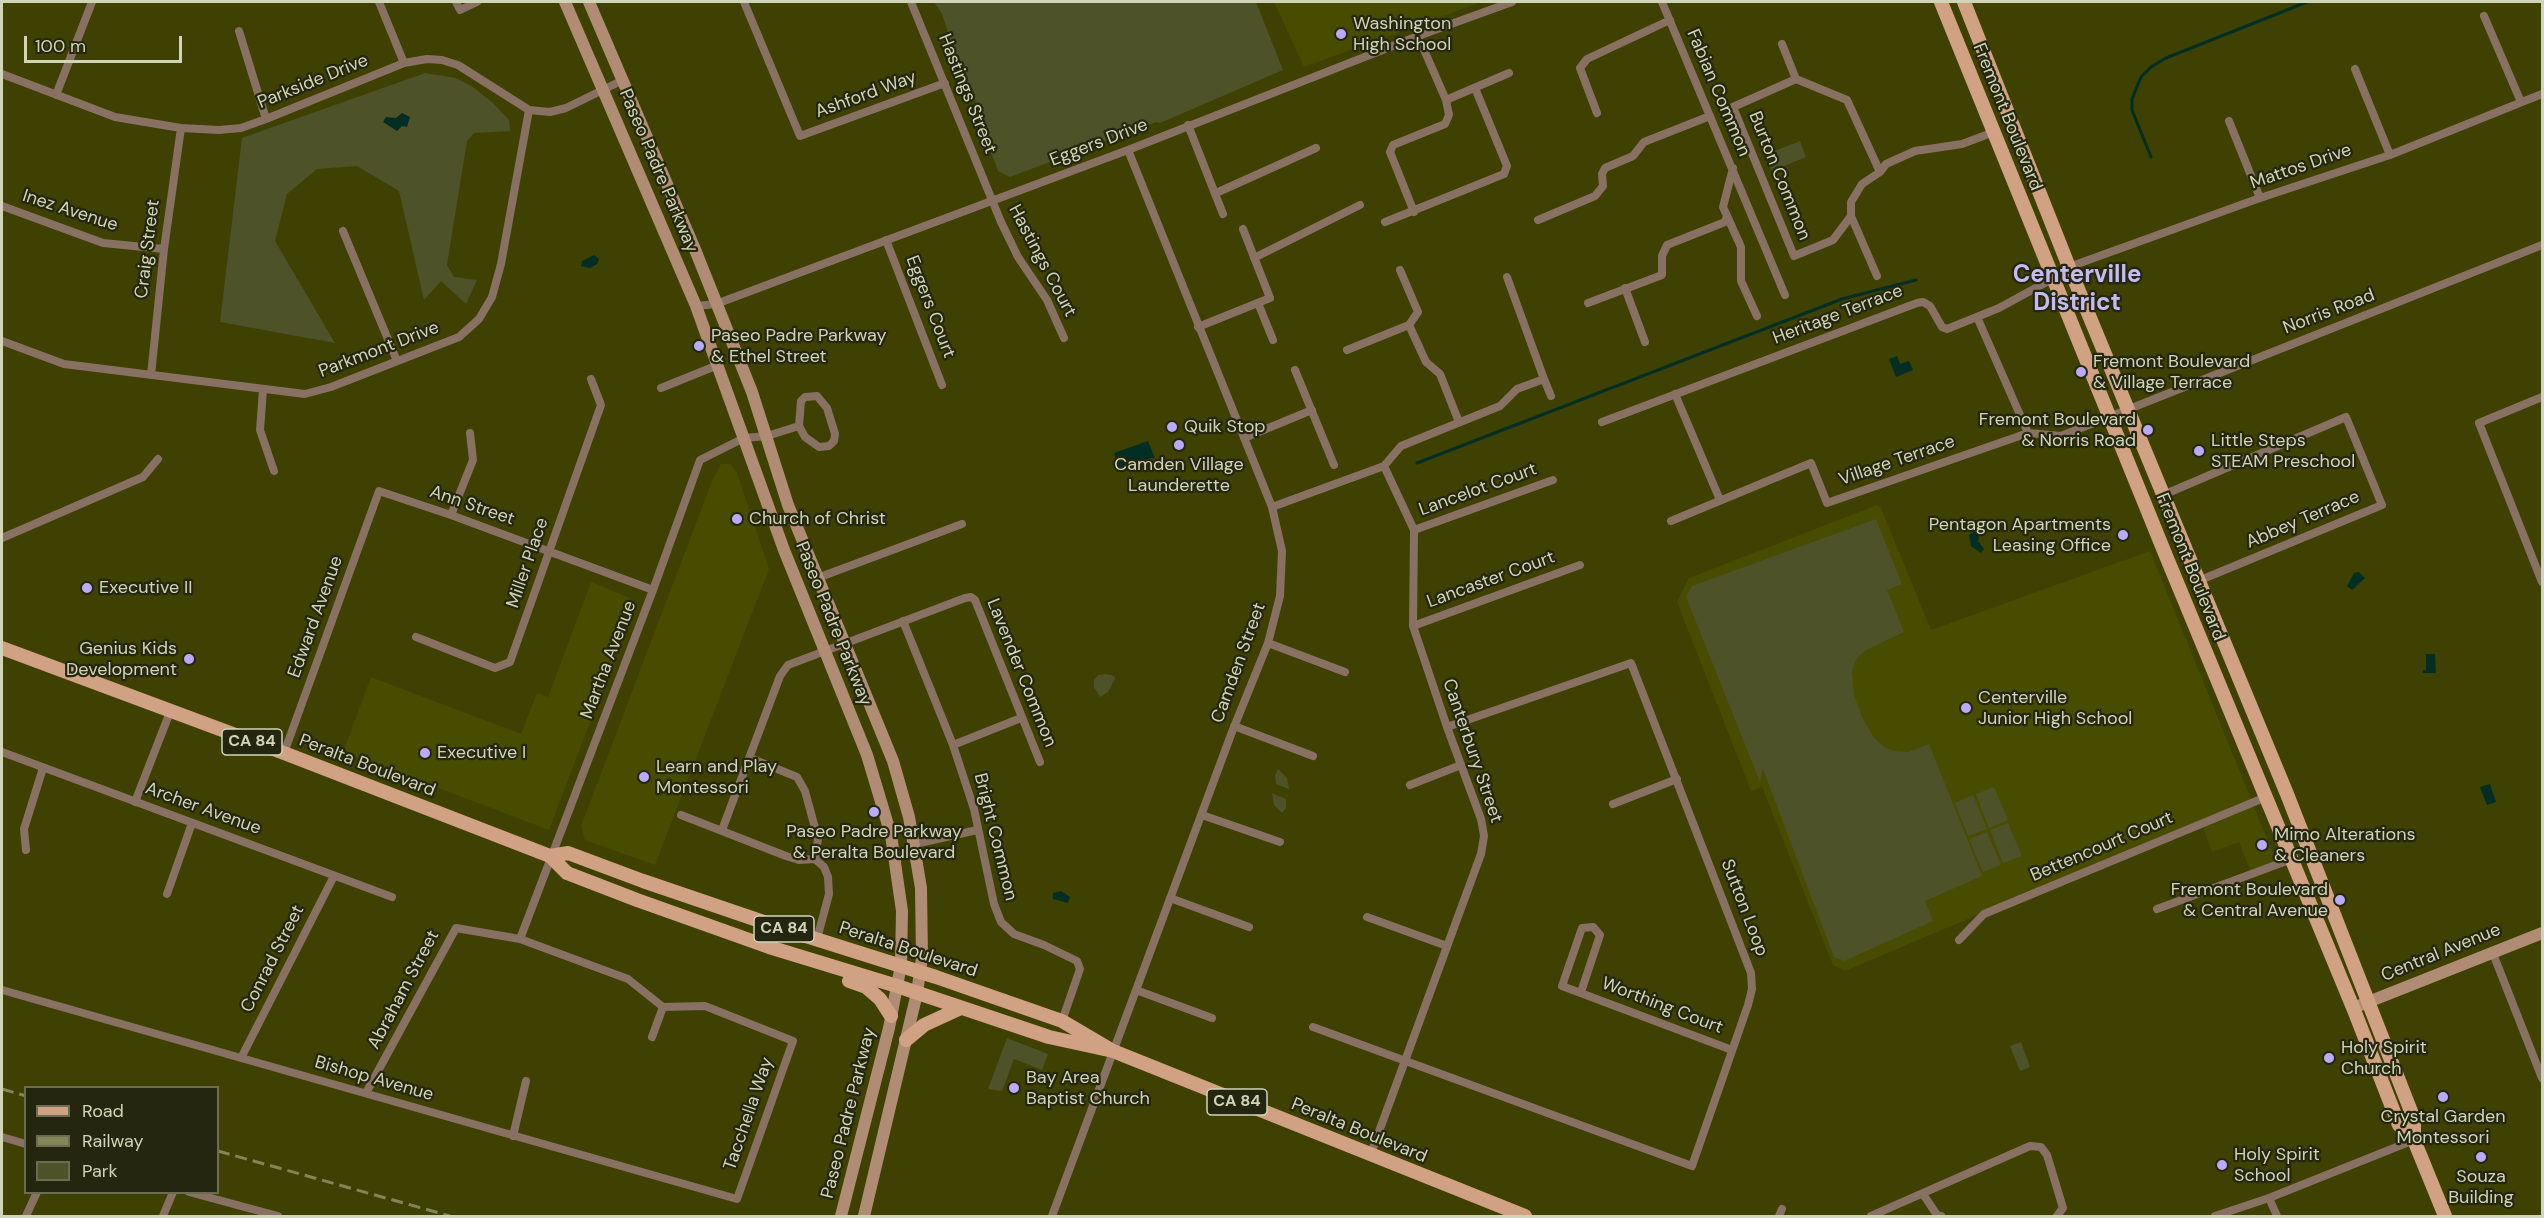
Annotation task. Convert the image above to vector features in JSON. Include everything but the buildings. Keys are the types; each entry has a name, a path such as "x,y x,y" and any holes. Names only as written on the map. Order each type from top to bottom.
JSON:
{"main road":[{"name":"Paseo Padre Parkway","path":"565,2 696,306 768,508 867,755 885,810 902,911 901,965 891,1016 841,1216"},
{"name":"Paseo Padre Parkway","path":"589,2 752,392 788,505 820,577 893,761 915,844 922,922 921,972 864,1216"},
{"name":"Fremont Boulevard","path":"1941,2 2109,416 2354,1008 2398,1125 2414,1140"},
{"name":"Fremont Boulevard","path":"1964,2 2069,267 2287,794 2414,1119 2414,1140 2445,1216"},
{"name":"Peralta Boulevard","path":"2,648 284,753 550,856 567,873 803,957 1048,1037 1113,1051"},
{"name":"Peralta Boulevard","path":"550,856 568,853 643,881 901,965 1062,1021 1113,1051 1370,1156 1525,1216"},
{"name":"Central Avenue","path":"2354,1008 2492,951 2542,933"},
{"path":"803,957 814,970 867,987 880,999 891,1016"},
{"path":"906,1040 924,1025 962,1008"}],"street":[{"path":"56,95 92,2"},
{"path":"379,2 404,63"},
{"path":"456,2 460,10 477,2"},
{"name":"Ashford Way","path":"744,2 800,136 945,83"},
{"name":"Hastings Street","path":"912,2 992,200"},
{"name":"Eggers Drive","path":"696,306 716,304 1128,150 1418,36 1512,2"},
{"name":"Fabian Common","path":"1662,2 1785,295"},
{"path":"2484,16 2521,102"},
{"path":"1597,113 1580,68 1587,59 1670,20"},
{"path":"239,31 266,120"},
{"path":"1414,212 1390,152 1394,145 1445,124 1449,115 1446,100 1418,36"},
{"path":"1782,44 1796,79 1846,100 1880,172"},
{"name":"Parkside Drive","path":"2,74 115,117 181,128 219,130 241,128 266,120 404,63 427,59 442,60 458,65 529,110"},
{"path":"2355,69 2390,155"},
{"path":"1446,100 1509,73"},
{"name":"Burton Common","path":"1796,79 1733,107 1794,256 1833,240 1851,216 1851,202 1862,184 1880,172 1886,164 1915,151 1962,144 1994,132"},
{"path":"529,110 550,112 566,108 623,80"},
{"path":"1385,222 1504,174 1507,166 1475,87"},
{"name":"Mattos Drive","path":"2069,267 2260,198 2390,155 2542,94"},
{"name":"Parkmont Drive","path":"2,341 64,364 305,394 331,387 459,337 479,319 492,297 501,264 529,110"},
{"path":"1538,220 1595,196 1603,186 1602,174 1605,168 1634,156 1644,142 1710,116"},
{"path":"2229,121 2260,198"},
{"path":"1188,125 1223,214"},
{"name":"Craig Street","path":"151,375 164,249 181,128"},
{"path":"1216,193 1316,148"},
{"name":"Camden Street","path":"1052,1216 1234,726 1268,643 1280,596 1282,551 1272,507 1128,150"},
{"path":"1732,168 1723,207 1741,247 1741,281 1757,316"},
{"name":"Hastings Court","path":"992,200 1018,257 1047,300 1064,338"},
{"path":"1254,258 1360,205"},
{"name":"Inez Avenue","path":"2,206 103,243 164,249"},
{"path":"1588,303 1662,275 1662,256 1666,245 1725,222 1727,216"},
{"path":"1851,216 1877,276"},
{"path":"1198,327 1270,298 1243,229"},
{"path":"343,231 397,361"},
{"name":"Eggers Court","path":"886,240 942,385"},
{"name":"Norris Road","path":"2127,409 2542,246"},
{"name":"Heritage Terrace","path":"1602,422 1917,303 1923,302 1930,306 1941,327 1947,329 1999,308 2054,278 2069,267"},
{"path":"1347,350 1409,325 1418,312 1400,270"},
{"path":"1507,277 1551,396"},
{"path":"1624,288 1645,342"},
{"path":"1258,303 1273,340"},
{"path":"1977,317 2028,433"},
{"path":"1409,325 1426,362 1440,374 1459,422"},
{"path":"661,388 718,365"},
{"path":"1295,370 1334,465"},
{"name":"Miller Place","path":"416,637 495,668 510,662 601,405 591,379"},
{"path":"1272,507 1384,466 1401,446 1500,406 1517,389 1544,379"},
{"path":"263,390 260,430 274,471"},
{"path":"1674,394 1720,500"},
{"path":"812,395 818,396 827,408 835,434 834,441 829,446 819,447 805,437 799,426 801,401 812,395"},
{"path":"2542,397 2479,423 2539,565 2542,582"},
{"name":"Village Terrace","path":"1671,521 1811,463 1827,503 2028,433 2061,436 2127,409"},
{"path":"1244,438 1312,410"},
{"name":"Abbey Terrace","path":"2163,495 2346,417 2382,505 2198,581"},
{"name":"Martha Avenue","path":"520,939 653,590 699,460 744,438 767,436 799,426"},
{"path":"451,515 473,460 470,433"},
{"path":"2,538 143,477 158,459"},
{"name":"Canterbury Street","path":"1370,1156 1481,854 1484,836 1481,819 1413,626 1414,530 1384,466"},
{"name":"Lancelot Court","path":"1414,530 1553,480"},
{"name":"Ann Street","path":"380,491 653,590"},
{"name":"Edward Avenue","path":"284,753 380,491"},
{"path":"820,577 962,524"},
{"name":"Lancaster Court","path":"1413,626 1580,565"},
{"name":"Lavender Common","path":"903,621 971,597 975,600 1040,762"},
{"path":"722,830 783,671 788,665 903,621"},
{"name":"Bright Common","path":"903,621 953,745 974,809 994,904 1001,922 1014,934 1044,945 1077,962 1080,975 1062,1021"},
{"path":"1268,643 1345,672"},
{"name":"Sutton Loop","path":"1405,1059 1692,1166 1752,989 1751,973 1631,663 1447,727"},
{"path":"135,802 170,712"},
{"path":"953,745 1021,718"},
{"path":"1234,726 1313,756"},
{"name":"Archer Avenue","path":"2,752 393,897"},
{"path":"750,758 797,777 805,791 818,839 815,859"},
{"path":"1410,785 1461,765"},
{"path":"26,850 24,830 43,768"},
{"path":"1613,804 1677,779"},
{"name":"Bettencourt Court","path":"1959,940 1984,914 2266,797"},
{"path":"681,815 786,856 799,860 815,859 824,867 828,877 829,894 817,939"},
{"path":"1202,815 1280,842"},
{"path":"167,894 192,823"},
{"path":"915,844 977,830"},
{"path":"2157,909 2292,859"},
{"name":"Conrad Street","path":"241,1058 334,876"},
{"path":"1170,898 1249,927"},
{"path":"1367,917 1447,946"},
{"name":"Worthing Court","path":"1581,992 1600,935 1593,927 1582,928 1562,986 1732,1050"},
{"name":"Abraham Street","path":"366,1094 456,928 520,939"},
{"path":"520,939 628,979 663,1007 652,1037"},
{"path":"2492,951 2542,1078"},
{"name":"Bishop Avenue","path":"2,990 737,1199"},
{"path":"1136,990 1212,1018"},
{"name":"Tacchella Way","path":"663,1007 705,1006 793,1041 737,1199"},
{"path":"1313,1027 1405,1059"},
{"path":"513,1136 526,1081"},
{"path":"2,1137 24,1143"},
{"path":"2215,1216 2269,1198 2414,1140"},
{"path":"1871,1216 2030,1146 2041,1147 2047,1155 2063,1208 2057,1216"},
{"path":"26,1216 37,1194"},
{"path":"163,1216 172,1194"},
{"path":"196,1194 278,1216"},
{"path":"1923,1194 1937,1215 1941,1216"},
{"path":"2269,1198 2277,1216"}],"shaded area":[{"name":"Washington High School","path":"1274,2 1481,2 1304,67"},
{"path":"721,464 730,464 737,473 769,569 655,865 585,840 581,826 712,481"},
{"name":"Centerville Junior High School","path":"1877,505 1881,508 1931,630 2150,551 2251,799 1845,971 1833,965 1762,787 1751,791 1677,602 1689,578"},
{"path":"591,582 630,598 634,607 549,830 343,752 371,677 521,734 537,693 548,697"},
{"path":"2253,805 2277,862 2251,872 2239,842 2212,852 2203,827"}],"green space":[{"path":"934,2 1256,2 1283,70 1160,123 1156,122 1010,177 998,171 981,126 973,90 954,63 948,46 947,29 942,14"},
{"path":"425,73 456,78 473,87 509,120 510,131 474,133 467,141 447,265 454,277 477,280 466,304 441,281 424,300 399,191 357,166 317,169 287,194 275,241 335,343 220,322 242,138"},
{"path":"1800,141 1806,157 1772,171 1765,155"},
{"path":"1876,519 1902,584 1887,590 1904,632 1866,650 1857,658 1852,670 1854,695 1862,717 1874,738 1884,747 1893,751 1908,752 1929,744 1982,876 1925,901 1933,921 1844,961 1834,957 1763,769 1760,782 1686,597 1692,586"},
{"path":"1098,675 1114,676 1115,679 1108,692 1100,697 1094,687 1094,680"},
{"path":"1278,769 1287,778 1289,789 1276,784 1275,775"},
{"path":"1994,787 2008,820 1989,828 1976,794"},
{"path":"1272,793 1286,799 1286,808 1282,813 1274,805"},
{"path":"1973,795 1987,829 1968,836 1955,803"},
{"path":"2008,823 2022,856 2003,863 1990,830"},
{"path":"1987,832 2001,865 1983,872 1969,839"},
{"path":"1007,1038 1048,1054 1042,1070 1014,1059 1002,1091 988,1089"},
{"path":"2021,1042 2030,1067 2020,1071 2010,1046"}],"water":[{"path":"402,113 410,117 407,127 402,126 397,131 383,122 386,117 396,118"},
{"path":"594,255 599,259 597,264 590,268 581,266 582,261"},
{"path":"1897,356 1900,364 1909,361 1913,370 1896,377 1889,359"},
{"path":"1148,441 1155,458 1120,469 1114,453"},
{"path":"1977,530 1980,533 1978,541 1984,549 1981,553 1971,546 1969,535"},
{"path":"2359,572 2365,578 2352,590 2347,586 2354,573"},
{"path":"2426,654 2435,654 2436,673 2423,673 2423,670 2426,670"},
{"path":"2490,784 2496,802 2487,805 2480,787"},
{"path":"1061,891 1070,897 1068,903 1053,899 1053,893"}],"waterway":[{"path":"2151,157 2132,110 2132,99 2141,77 2151,67 2166,58 2307,2"},
{"path":"1417,463 1842,299 1916,280"}],"railway":[{"path":"2,1089 24,1095"},
{"path":"219,1151 450,1216"}],"place":[{"name":"Washington High School","path":"1341,34"},
{"name":"Paseo Padre Parkway & Ethel Street","path":"699,346"},
{"name":"Fremont Boulevard & Village Terrace","path":"2081,372"},
{"name":"Quik Stop","path":"1172,427"},
{"name":"Fremont Boulevard & Norris Road","path":"2148,430"},
{"name":"Camden Village Launderette","path":"1179,445"},
{"name":"Little Steps STEAM Preschool","path":"2199,451"},
{"name":"Church of Christ","path":"737,519"},
{"name":"Pentagon Apartments Leasing Office","path":"2123,535"},
{"name":"Executive II","path":"87,588"},
{"name":"Genius Kids Development","path":"189,659"},
{"name":"Centerville Junior High School","path":"1966,708"},
{"name":"Executive I","path":"425,753"},
{"name":"Learn and Play Montessori","path":"644,777"},
{"name":"Paseo Padre Parkway & Peralta Boulevard","path":"874,812"},
{"name":"Mimo Alterations & Cleaners","path":"2262,845"},
{"name":"Fremont Boulevard & Central Avenue","path":"2340,900"},
{"name":"Holy Spirit Church","path":"2329,1058"},
{"name":"Bay Area Baptist Church","path":"1014,1088"},
{"name":"Crystal Garden Montessori","path":"2443,1097"},
{"name":"Souza Building","path":"2481,1157"},
{"name":"Holy Spirit School","path":"2222,1165"}],"district":[{"name":"Centerville District","path":"2077,290"}]}
